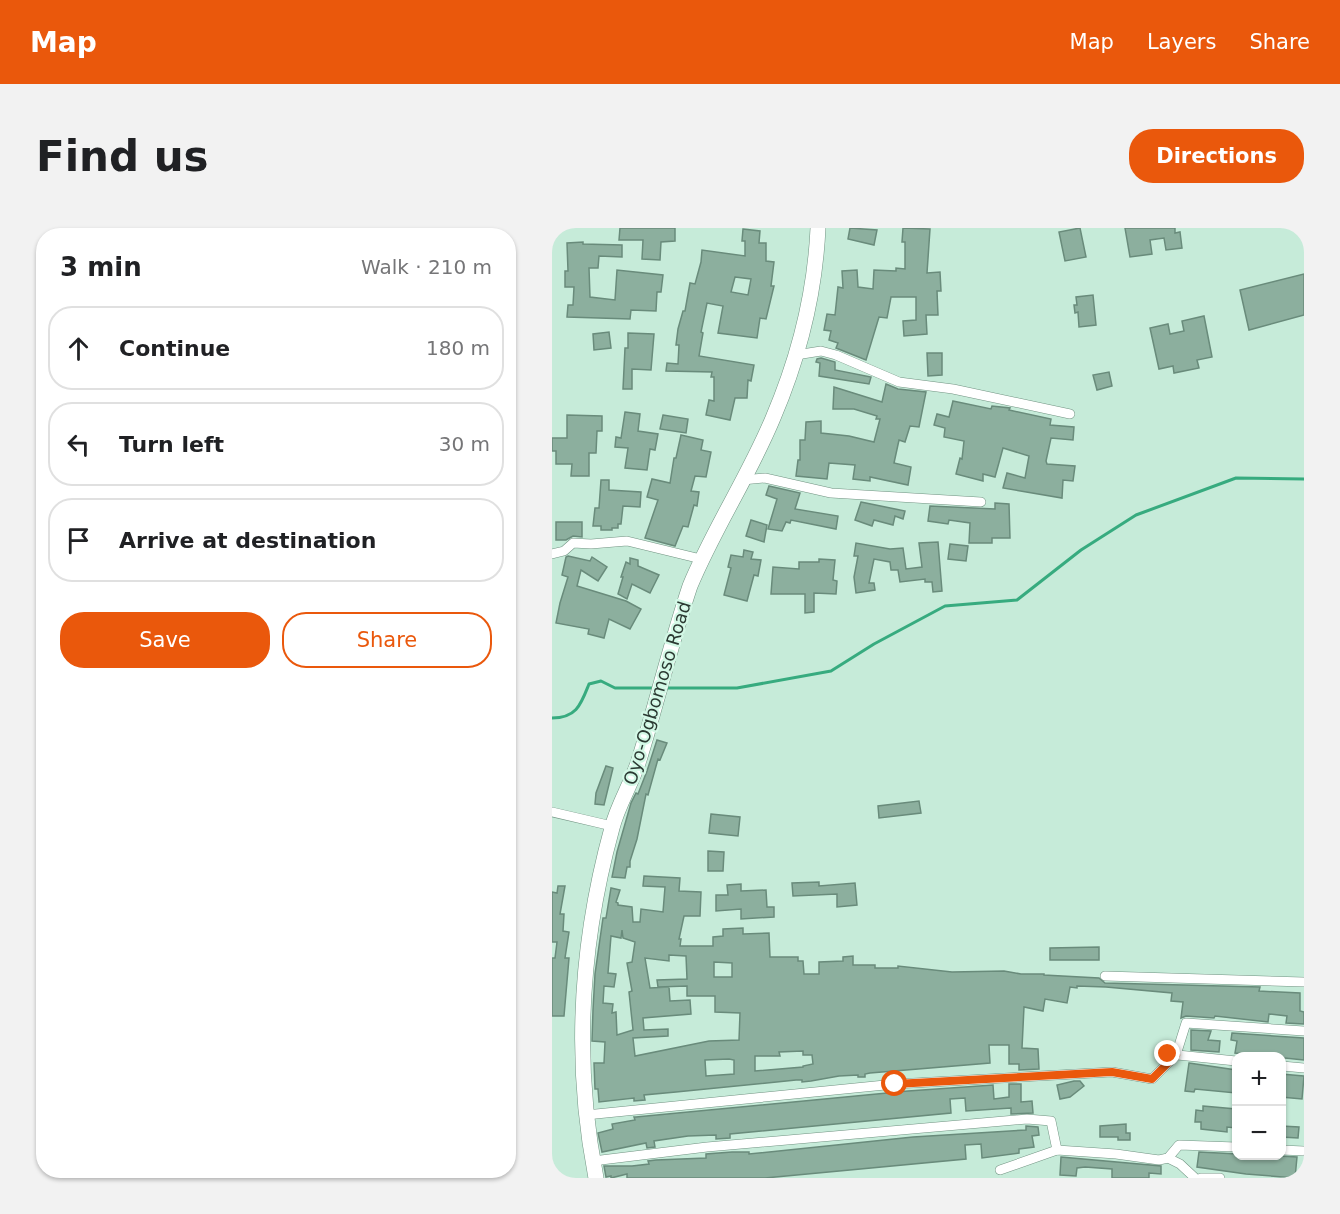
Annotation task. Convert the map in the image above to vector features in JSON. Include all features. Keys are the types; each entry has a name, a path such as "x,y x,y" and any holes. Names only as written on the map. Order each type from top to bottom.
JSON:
{"highway":[{"name":"Oyo-Ogbomoso Road","path":"596,1178 586,1115 581,1047 583,998 597,897 612,826 638,762 690,586 773,418 796,355 813,287 819,228"}],"street":[{"path":"796,355 821,351 836,355 899,382 953,389 1070,414"},
{"path":"742,480 765,478 831,493 981,502"},
{"path":"552,554 564,551 573,543 627,541 702,559"},
{"path":"552,812 612,826"},
{"path":"1105,976 1304,982"},
{"path":"586,1115 895,1084 1112,1072 1152,1079 1172,1054 1186,1023 1304,1031"},
{"path":"1172,1054 1232,1061"},
{"path":"1286,1066 1304,1068"},
{"path":"593,1161 707,1148 1027,1119 1051,1121 1057,1150"},
{"path":"1000,1170 1057,1150 1159,1160 1168,1158 1179,1145 1232,1147"},
{"path":"1286,1150 1304,1151"},
{"path":"1168,1158 1180,1164 1195,1178"},
{"path":"1180,1164 1181,1178"},
{"path":"1201,1178 1220,1178"}],"building":[{"path":"620,228 675,228 675,241 661,242 660,260 642,259 643,240 619,240"},
{"path":"850,228 877,230 874,245 848,239"},
{"path":"903,228 930,229 927,273 940,272 941,291 937,291 938,315 926,315 927,334 904,336 903,321 916,320 916,297 891,297 887,318 879,317 866,360 836,348 838,343 829,340 831,331 824,330 827,314 835,315 838,287 843,288 842,271 857,270 858,287 873,289 874,270 905,269"},
{"path":"1080,228 1086,257 1065,261 1059,232"},
{"path":"1125,228 1175,228 1175,233 1180,232 1182,248 1166,250 1164,238 1150,240 1152,254 1130,257"},
{"path":"743,229 760,231 759,243 766,243 766,261 774,262 771,286 774,286 766,319 760,318 757,338 718,333 723,306 707,303 699,356 754,365 751,381 748,380 747,398 735,398 730,420 706,415 709,400 714,401 712,372 666,371 667,363 678,364 679,345 676,345 678,329 683,311 685,311 690,283 695,284 702,250 745,256 745,241 742,241","holes":["735,277 751,279 748,295 731,292"]},
{"path":"583,242 583,244 622,245 622,257 599,256 598,268 589,268 590,297 615,300 617,270 663,275 661,292 657,292 656,311 631,310 630,319 567,317 568,305 573,305 574,287 565,287 565,271 568,271 567,243"},
{"path":"1304,274 1304,315 1249,330 1240,290"},
{"path":"1093,295 1096,325 1079,327 1078,312 1075,313 1074,305 1077,305 1076,297"},
{"path":"1204,316 1212,357 1197,360 1199,368 1174,373 1173,366 1159,369 1150,328 1168,324 1170,334 1184,331 1182,321"},
{"path":"609,332 611,348 594,350 593,334"},
{"path":"628,333 654,334 651,370 632,369 632,389 623,389 625,348 628,348"},
{"path":"927,353 942,353 942,375 928,376"},
{"path":"821,358 835,362 835,370 871,377 869,384 819,376 820,363 816,362"},
{"path":"1109,372 1112,386 1097,390 1093,375"},
{"path":"886,384 898,389 926,392 919,427 910,426 905,442 899,440 894,463 911,467 908,485 870,477 870,481 853,479 855,465 829,463 827,479 796,476 798,460 800,460 800,440 805,440 806,422 821,421 821,433 874,442 880,419 854,409 833,409 834,387 882,402"},
{"path":"953,401 991,409 992,406 1010,408 1009,410 1051,419 1050,425 1074,427 1073,440 1051,438 1046,461 1047,464 1075,466 1073,481 1063,480 1062,498 1003,488 1007,473 1025,478 1029,456 1003,448 995,477 983,474 983,481 956,474 960,458 962,459 964,441 944,437 945,428 934,425 937,414 949,417"},
{"path":"625,412 640,414 638,431 658,434 655,450 650,449 647,470 625,468 628,448 615,447 616,437 621,438"},
{"path":"567,415 602,416 602,431 597,431 596,453 589,453 589,476 571,476 572,464 556,464 556,451 552,451 552,438 567,438"},
{"path":"663,415 688,419 686,433 660,429"},
{"path":"681,435 703,440 701,450 711,452 706,477 695,476 691,491 699,492 697,506 694,505 688,527 683,526 675,546 645,538 658,500 647,497 652,479 670,483"},
{"path":"601,480 609,480 609,490 641,492 640,507 623,506 621,524 612,530 601,530 601,526 593,526 595,508 599,508"},
{"path":"769,486 800,493 795,509 838,516 836,529 791,520 790,523 786,522 782,531 768,529 777,499 766,495"},
{"path":"861,502 905,511 903,519 895,516 893,525 874,520 872,526 855,520"},
{"path":"995,503 1009,504 1010,538 992,538 992,543 969,543 970,523 949,520 948,524 928,521 930,506 995,509"},
{"path":"751,520 767,525 764,542 746,536"},
{"path":"556,522 582,522 582,537 573,536 566,540 556,540"},
{"path":"938,542 942,591 933,592 932,582 925,582 925,579 900,582 898,570 891,570 890,562 874,559 869,583 874,583 875,590 856,593 854,577 858,556 854,556 856,543 890,549 903,548 906,569 922,567 919,543"},
{"path":"950,544 968,546 966,561 948,559"},
{"path":"744,550 753,552 751,559 761,560 758,576 754,575 747,601 724,595 731,568 728,567 731,555 743,557"},
{"path":"568,556 590,561 592,557 607,567 598,581 581,570 577,586 626,601 641,609 630,629 609,619 604,638 588,634 589,629 556,623 568,577 562,575"},
{"path":"630,558 638,560 638,566 659,575 650,593 632,584 627,599 618,594 626,562 630,564"},
{"path":"819,559 835,560 833,580 837,581 836,594 814,593 814,612 805,613 805,594 771,594 773,567 799,569 799,562 819,562"},
{"path":"657,740 667,743 660,760 658,759 648,795 646,794 630,867 627,867 625,878 612,877 631,803 636,793 638,794"},
{"path":"606,766 613,768 604,805 595,804 596,793"},
{"path":"919,801 921,813 879,818 878,806"},
{"path":"711,814 740,817 738,836 709,833"},
{"path":"708,851 724,852 723,871 708,871"},
{"path":"644,876 680,878 679,891 701,892 700,916 684,916 679,939 681,939 680,946 713,946 713,937 723,936 723,929 743,928 743,934 769,933 770,957 798,957 798,961 803,961 804,974 819,974 819,962 843,961 843,957 853,956 853,965 875,965 875,968 898,968 898,966 952,972 1004,971 1099,978 1105,983 1260,987 1259,991 1300,993 1300,1011 1304,1012 1304,1024 1286,1023 1287,1016 1269,1014 1268,1022 1215,1016 1214,1018 1186,1016 1181,1018 1183,1002 1171,1001 1172,993 1077,986 1077,988 1070,987 1067,1003 1045,999 1043,1011 1024,1007 1022,1048 1038,1049 1039,1069 1019,1070 1019,1064 1009,1064 1009,1045 989,1045 990,1063 870,1073 865,1074 865,1077 839,1076 802,1082 802,1080 796,1080 644,1095 645,1100 634,1101 634,1098 599,1102 598,1089 595,1089 594,1063 604,1063 605,1042 592,1041 595,974 603,918 606,918 611,888 620,890 616,902 618,905 632,907 633,922 640,922 641,909 663,912 665,887 643,886","holes":["622,930 623,938 635,942 632,962 627,963 632,991 629,992 633,1030 617,1035 616,1012 612,1013 613,1004 603,1003 604,986 614,987 616,974 608,973 611,936 621,938","669,955 686,956 687,979 657,980 658,987 687,986 687,996 715,996 715,1012 740,1013 739,1040 709,1041 635,1056 633,1038 668,1036 668,1029 644,1030 643,1018 691,1014 690,1000 670,1001 669,987 650,988 645,958 669,961","714,962 732,963 732,977 714,977","803,1051 803,1055 812,1055 813,1064 755,1071 755,1056 780,1056 779,1052","705,1060 734,1060 734,1074 706,1076"]},
{"path":"819,882 819,886 855,883 857,905 837,907 837,894 793,896 792,883"},
{"path":"741,884 741,891 766,890 767,907 774,907 774,917 741,919 741,909 716,911 716,895 728,895 727,885"},
{"path":"558,886 565,886 560,914 564,914 563,931 569,932 565,958 569,958 564,1016 552,1016 552,958 555,958 557,942 552,942 552,892 557,893"},
{"path":"1099,947 1099,960 1050,960 1050,948"},
{"path":"1191,1030 1211,1031 1208,1040 1220,1041 1219,1052 1191,1050"},
{"path":"1232,1033 1304,1038 1304,1060 1286,1058 1286,1052 1235,1052 1237,1041 1231,1040"},
{"path":"1189,1063 1232,1069 1232,1093 1195,1089 1194,1092 1185,1091"},
{"path":"1286,1074 1304,1076 1302,1099 1286,1097"},
{"path":"1080,1081 1084,1086 1070,1097 1060,1099 1057,1085"},
{"path":"1009,1084 1021,1084 1021,1102 1032,1101 1033,1113 1011,1114 1011,1108 966,1111 965,1098 950,1099 951,1113 730,1134 730,1138 716,1139 716,1135 688,1136 654,1141 655,1147 647,1148 646,1143 602,1152 598,1133 613,1129 612,1124 635,1120 634,1117 908,1091 993,1085 994,1099 1009,1097"},
{"path":"1203,1106 1232,1109 1232,1128 1227,1127 1227,1132 1201,1129 1201,1122 1195,1122 1196,1110 1203,1111"},
{"path":"1126,1124 1126,1133 1130,1133 1130,1140 1100,1137 1100,1126"},
{"path":"1026,1126 1038,1127 1039,1135 1032,1136 1034,1147 1019,1149 1019,1153 982,1158 981,1144 965,1145 966,1159 765,1178 627,1178 627,1174 611,1178 611,1176 606,1177 604,1166 632,1166 649,1164 648,1161 656,1160 706,1158 706,1154 749,1152 749,1154 913,1137 1026,1130"},
{"path":"1286,1126 1299,1127 1298,1138 1286,1137"},
{"path":"1199,1152 1232,1154 1232,1160 1286,1160 1286,1156 1297,1157 1295,1178 1197,1167"},
{"path":"1061,1157 1161,1166 1161,1174 1149,1173 1149,1178 1112,1178 1112,1169 1085,1167 1077,1168 1076,1176 1060,1175"}],"waterway":[{"path":"666,688 737,688 831,671 874,644 945,606 1017,600 1081,550 1136,515 1236,478 1304,479"},
{"path":"552,718 573,713 589,684 601,681 615,688 654,688"}],"route":[{"path":"895,1084 1112,1072 1152,1079 1176,1055 1168,1054"}]}
